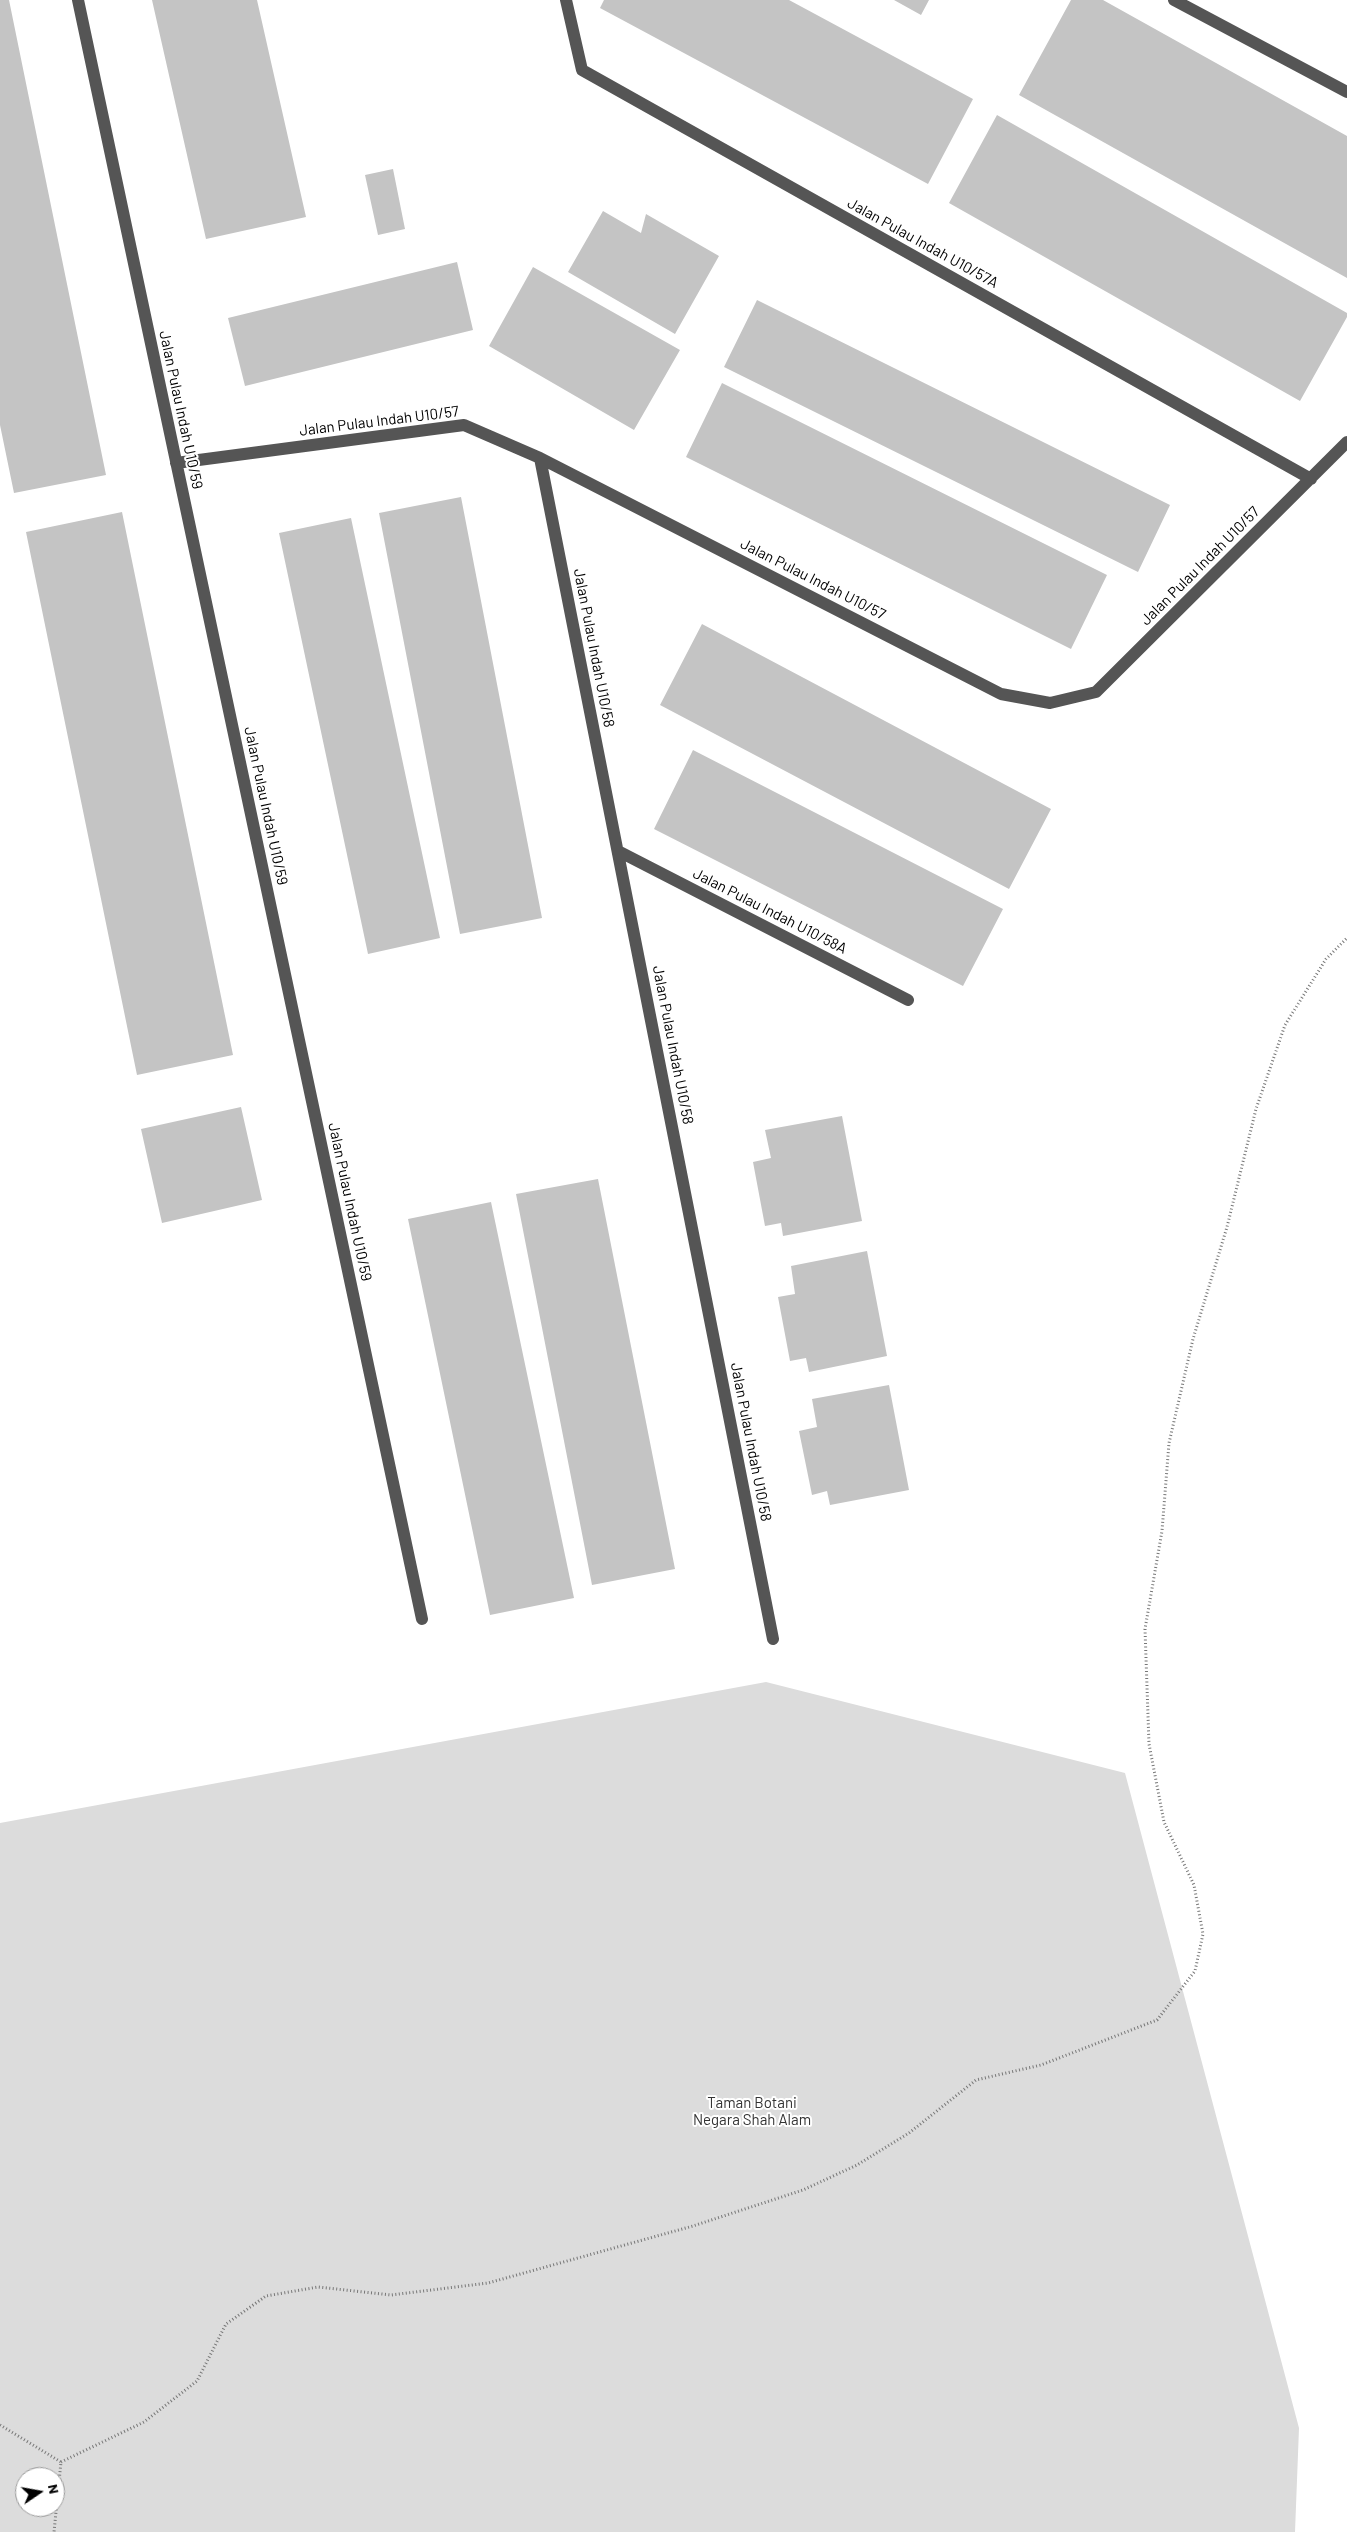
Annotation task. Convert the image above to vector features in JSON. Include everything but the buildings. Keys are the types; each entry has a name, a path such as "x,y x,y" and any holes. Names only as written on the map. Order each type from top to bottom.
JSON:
{"street":[{"name":"Jalan Pulau Indah U10/59","path":"78,0 422,1619"},
{"name":"Jalan Pulau Indah U10/57A","path":"566,0 582,70 1311,479"},
{"path":"1174,0 1347,92"},
{"name":"Jalan Pulau Indah U10/57","path":"176,463 464,425 540,458 1001,694 1050,703 1096,692 1347,442"},
{"name":"Jalan Pulau Indah U10/58","path":"540,458 773,1638"},
{"name":"Jalan Pulau Indah U10/58A","path":"618,851 908,1000"}],"path":[{"path":"61,2462 144,2422 197,2381 226,2324 266,2296 318,2287 391,2295 488,2283 693,2226 803,2190 858,2165 909,2133 976,2080 1041,2065 1157,2020 1195,1971 1203,1934 1194,1885 1164,1822 1149,1744 1145,1630 1162,1531 1169,1443 1193,1339 1227,1227 1256,1109 1286,1025 1326,959 1347,938"},
{"path":"0,2425 61,2462"},
{"path":"54,2532 61,2462"}],"green space":[{"name":"Taman Botani Negara Shah Alam","path":"766,1682 1125,1773 1299,2428 1295,2532 0,2532 0,1823"}]}
